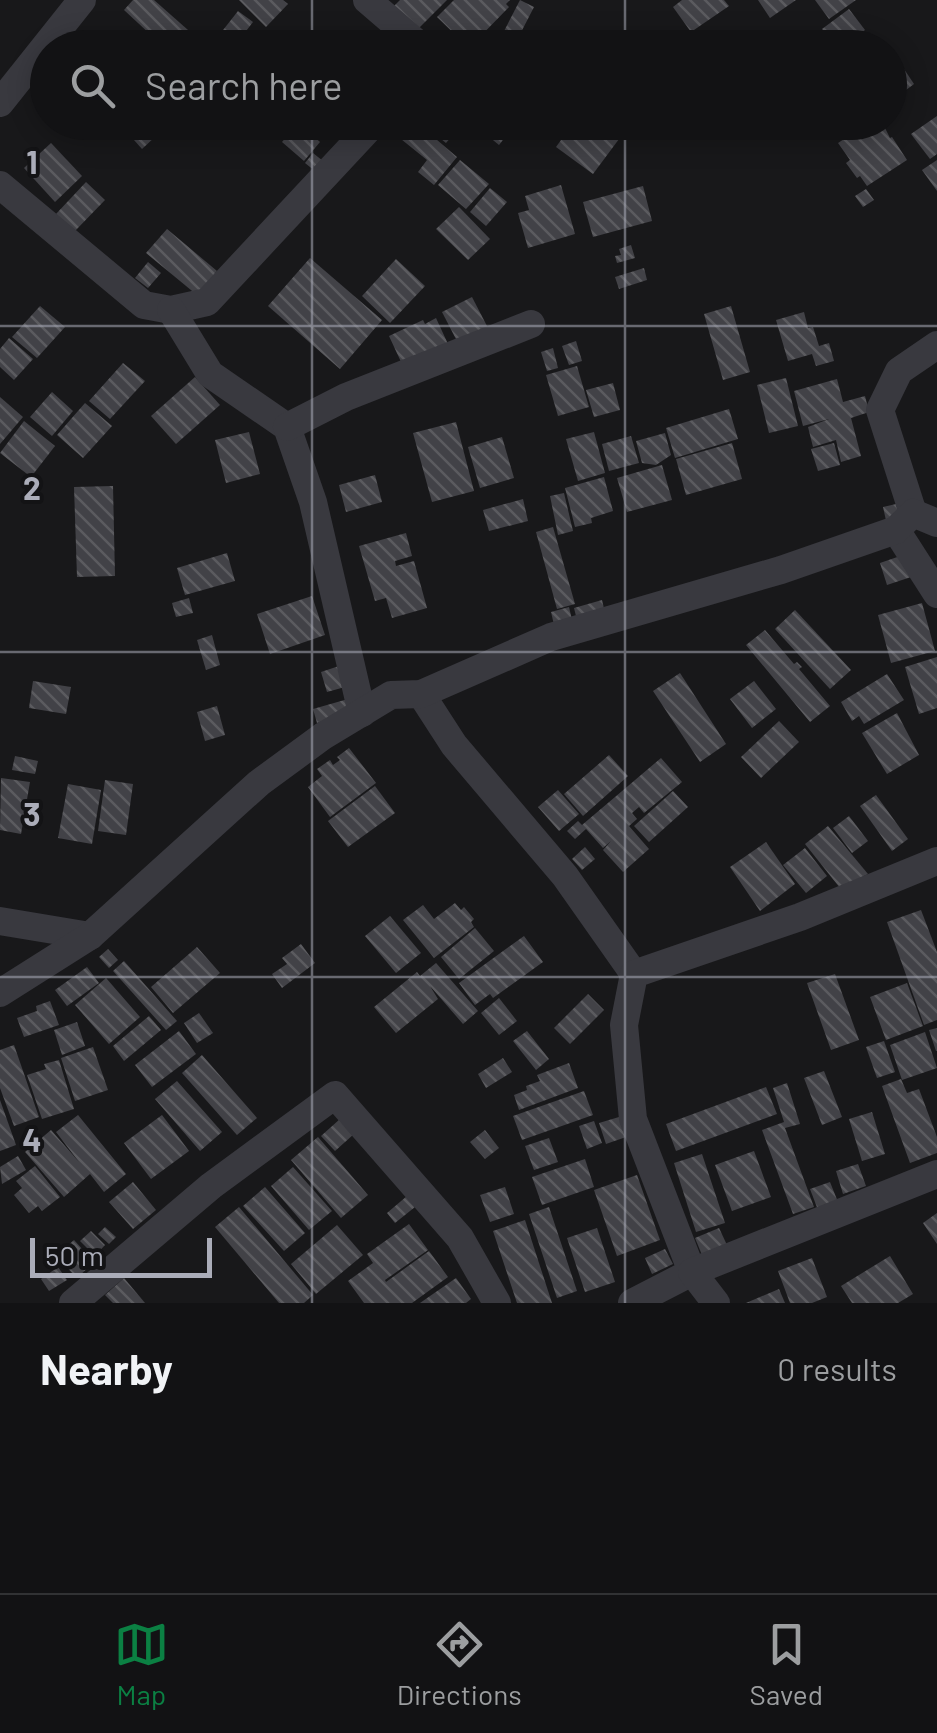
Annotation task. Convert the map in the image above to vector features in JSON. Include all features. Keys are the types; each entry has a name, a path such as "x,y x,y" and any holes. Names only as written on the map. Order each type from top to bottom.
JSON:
{"street":[{"path":"58,30 82,0"},
{"path":"367,0 402,30"},
{"path":"0,103 30,65"},
{"path":"0,185 144,306 172,310 206,302 358,140"},
{"path":"172,310 210,374 288,426 312,502 362,713"},
{"path":"288,426 346,397 531,324"},
{"path":"937,344 899,371 880,410 937,594"},
{"path":"0,994 90,936 259,783 323,736 391,695 421,694 551,637 781,570 916,522"},
{"path":"421,694 454,745 565,876 634,974 624,1025 633,1120 692,1272 716,1303"},
{"path":"634,974 800,917 937,860"},
{"path":"0,922 90,936"},
{"path":"73,1303 211,1186 334,1095 460,1238 497,1303"},
{"path":"632,1303 692,1272 937,1174"}],"building":[{"path":"133,0 154,0 188,30 146,30 124,10"},
{"path":"239,0 283,0 288,4 266,27"},
{"path":"400,0 447,0 417,30 391,9"},
{"path":"454,0 510,0 506,4 509,7 487,30 450,30 437,17"},
{"path":"520,0 534,7 522,30 505,30"},
{"path":"682,0 724,0 729,6 694,30 690,30 673,7"},
{"path":"758,0 796,0 770,18"},
{"path":"815,0 856,0 829,19"},
{"path":"849,9 865,30 823,30"},
{"path":"238,11 253,22 247,30 223,30"},
{"path":"937,116 937,154 930,159 911,134"},
{"path":"134,140 152,140 142,149"},
{"path":"318,140 320,142 304,161 282,142"},
{"path":"402,140 437,140 457,157 434,185 418,172 427,160"},
{"path":"561,140 618,140 593,174 556,147"},
{"path":"894,140 907,160 867,186 846,163 850,160 838,143"},
{"path":"51,143 82,176 55,202 24,168"},
{"path":"313,153 328,165 320,175 305,163"},
{"path":"460,160 489,184 466,209 438,185"},
{"path":"937,160 937,191 922,170"},
{"path":"86,182 105,200 74,232 56,214"},
{"path":"561,185 575,234 528,248 518,213 529,210 525,196"},
{"path":"643,186 652,221 593,237 583,202"},
{"path":"490,188 507,202 486,226 470,212"},
{"path":"866,189 874,200 863,207 855,196"},
{"path":"459,207 490,239 468,260 436,229"},
{"path":"167,229 217,271 197,295 146,253"},
{"path":"631,245 635,258 617,263 619,249"},
{"path":"310,258 382,320 340,369 268,306"},
{"path":"396,259 425,286 390,323 362,296"},
{"path":"148,262 161,273 148,288 135,278"},
{"path":"644,268 647,280 619,289 615,277"},
{"path":"472,297 488,328 458,343 442,312"},
{"path":"40,306 65,327 37,358 12,337"},
{"path":"731,306 750,372 723,380 704,314"},
{"path":"804,312 819,346 829,343 834,361 816,366 812,354 788,361 776,320"},
{"path":"436,318 448,344 402,364 389,336"},
{"path":"9,338 33,359 14,380 0,367 0,349"},
{"path":"576,341 582,361 569,365 562,346"},
{"path":"553,348 558,368 547,371 541,352"},
{"path":"123,363 145,381 110,419 89,401"},
{"path":"577,366 589,407 558,416 546,375"},
{"path":"195,377 220,405 176,444 151,416"},
{"path":"786,378 798,426 769,433 757,385"},
{"path":"837,379 843,402 865,396 869,412 851,418 861,456 841,462 836,440 813,447 808,427 829,419 803,426 794,391"},
{"path":"613,383 620,410 594,417 586,390"},
{"path":"52,392 73,411 52,436 30,417"},
{"path":"0,397 23,417 0,444"},
{"path":"85,403 112,426 83,458 57,435"},
{"path":"729,409 738,439 675,458 666,428"},
{"path":"24,421 55,446 31,477 0,453"},
{"path":"456,422 474,491 432,502 413,433"},
{"path":"249,432 260,474 226,483 215,440"},
{"path":"594,432 605,473 578,481 566,439"},
{"path":"665,433 671,455 656,465 642,463 636,441"},
{"path":"631,436 639,463 609,471 602,444"},
{"path":"502,437 514,478 480,488 468,447"},
{"path":"732,443 742,479 686,495 676,459"},
{"path":"834,443 840,465 818,471 811,449"},
{"path":"662,465 672,500 627,512 617,478"},
{"path":"375,475 382,502 346,512 339,485"},
{"path":"604,477 613,511 575,527 565,488"},
{"path":"113,486 115,576 77,577 74,487"},
{"path":"564,493 573,531 558,535 550,496"},
{"path":"523,499 528,521 489,531 483,510"},
{"path":"896,504 901,522 887,525 883,507"},
{"path":"553,527 575,604 557,609 536,532"},
{"path":"406,533 412,556 395,561 396,566 414,561 427,608 392,618 386,598 375,601 359,546"},
{"path":"227,553 235,581 185,595 177,568"},
{"path":"906,554 914,576 887,585 880,563"},
{"path":"312,596 325,635 270,654 257,614"},
{"path":"189,598 193,613 176,617 172,603"},
{"path":"602,600 606,617 578,624 574,608"},
{"path":"922,603 935,651 891,663 878,615"},
{"path":"569,607 573,624 555,629 551,612"},
{"path":"795,610 851,670 830,689 775,629"},
{"path":"765,630 794,664 802,667 799,669 830,706 810,722 746,645"},
{"path":"212,635 220,665 206,670 197,640"},
{"path":"937,657 937,708 919,714 905,667"},
{"path":"339,666 345,687 327,692 321,672"},
{"path":"680,673 726,744 700,762 653,691"},
{"path":"887,674 904,700 864,724 859,716 852,721 841,702"},
{"path":"33,681 71,687 66,714 29,708"},
{"path":"754,681 776,709 752,728 730,699"},
{"path":"348,699 352,712 317,723 313,709"},
{"path":"217,706 225,735 205,741 197,712"},
{"path":"897,713 919,755 887,774 862,733"},
{"path":"779,721 799,742 761,778 741,757"},
{"path":"349,748 376,783 330,817 308,787 322,776 317,769 330,760 333,765"},
{"path":"609,755 628,776 583,816 564,794"},
{"path":"15,756 38,761 35,774 12,770"},
{"path":"661,758 682,782 644,813 639,807 632,813 637,819 629,826 649,849 623,872 603,850 611,841 603,848 586,829 575,839 567,831 578,821 582,825"},
{"path":"1,778 30,782 21,834 0,830"},
{"path":"105,780 133,784 126,835 98,831"},
{"path":"68,784 101,790 92,844 58,838"},
{"path":"375,786 395,813 348,847 328,821"},
{"path":"558,790 579,814 559,831 538,807"},
{"path":"673,791 688,807 649,842 634,826"},
{"path":"876,795 908,839 892,851 860,806"},
{"path":"849,816 868,841 852,853 833,828"},
{"path":"828,826 868,874 840,888 805,844"},
{"path":"766,842 795,884 760,911 730,867"},
{"path":"585,847 595,859 582,870 572,859"},
{"path":"805,848 827,876 806,893 783,865"},
{"path":"455,903 474,919 474,927 434,958 403,920 423,905 434,919"},
{"path":"921,910 937,952 937,1020 924,1025 887,922"},
{"path":"390,916 421,953 396,973 365,936"},
{"path":"475,928 494,951 459,979 441,957"},
{"path":"524,936 543,962 493,998 490,994 475,1005 459,983"},
{"path":"301,944 315,963 282,988 272,974 287,964 282,958"},
{"path":"197,947 220,973 173,1013 151,987"},
{"path":"108,949 118,960 109,968 99,957"},
{"path":"124,961 177,1021 166,1030 113,971"},
{"path":"436,963 478,1011 463,1024 430,986 438,999 396,1033 374,1007 417,972 420,976"},
{"path":"87,967 99,983 67,1006 55,990"},
{"path":"835,974 859,1040 831,1050 807,983"},
{"path":"106,978 140,1017 109,1044 75,1005"},
{"path":"907,983 923,1026 886,1040 870,997"},
{"path":"588,994 604,1010 570,1044 554,1028"},
{"path":"499,998 517,1021 499,1035 481,1013"},
{"path":"50,1001 59,1025 24,1037 17,1018"},
{"path":"199,1013 213,1033 197,1043 184,1023"},
{"path":"149,1016 161,1030 124,1061 113,1046"},
{"path":"77,1022 85,1046 62,1055 54,1030"},
{"path":"937,1028 937,1051 936,1051 929,1030"},
{"path":"179,1031 196,1054 152,1087 135,1065"},
{"path":"527,1031 549,1059 536,1070 513,1041"},
{"path":"925,1032 937,1068 902,1080 890,1045"},
{"path":"884,1041 895,1072 877,1078 866,1047"},
{"path":"14,1045 39,1117 14,1126 0,1088 0,1050"},
{"path":"93,1047 108,1090 75,1101 61,1058"},
{"path":"202,1055 257,1118 237,1135 182,1073"},
{"path":"503,1058 512,1072 486,1088 478,1074"},
{"path":"59,1060 74,1109 42,1119 27,1075"},
{"path":"569,1063 578,1088 519,1110 514,1095 540,1081 537,1075"},
{"path":"824,1071 842,1117 822,1125 804,1078"},
{"path":"901,1079 907,1093 919,1089 937,1137 937,1153 910,1163 882,1086"},
{"path":"177,1081 222,1132 200,1151 155,1099"},
{"path":"787,1083 800,1124 785,1128 814,1207 793,1214 762,1130 784,1122 773,1088"},
{"path":"766,1087 777,1114 676,1151 666,1124"},
{"path":"584,1091 593,1115 522,1140 513,1116"},
{"path":"0,1100 16,1145 0,1151"},
{"path":"872,1112 885,1154 862,1161 849,1119"},
{"path":"78,1115 126,1174 104,1192 90,1174 64,1197 25,1152 51,1130 79,1162 56,1132"},
{"path":"162,1115 189,1151 151,1179 124,1143"},
{"path":"619,1117 626,1137 606,1144 599,1123"},
{"path":"340,1119 354,1134 335,1151 321,1136"},
{"path":"594,1121 602,1143 587,1149 579,1126"},
{"path":"485,1130 499,1148 485,1159 470,1142"},
{"path":"318,1137 368,1195 341,1218 291,1160"},
{"path":"549,1138 558,1162 534,1170 525,1146"},
{"path":"754,1151 771,1197 732,1211 715,1165"},
{"path":"702,1154 725,1223 696,1232 674,1163"},
{"path":"18,1156 26,1170 2,1184 0,1167"},
{"path":"585,1159 594,1187 542,1205 532,1177"},
{"path":"858,1164 866,1186 843,1194 836,1171"},
{"path":"35,1166 60,1197 42,1211 38,1206 29,1213 14,1195 22,1188 16,1181"},
{"path":"293,1167 332,1211 309,1230 271,1186"},
{"path":"637,1175 660,1240 617,1256 594,1190"},
{"path":"133,1182 156,1210 133,1229 109,1202"},
{"path":"830,1182 838,1202 818,1210 810,1189"},
{"path":"265,1187 305,1233 284,1251 243,1206"},
{"path":"505,1187 514,1214 490,1222 480,1195"},
{"path":"407,1196 415,1207 395,1223 387,1213"},
{"path":"239,1207 313,1295 304,1303 279,1303 215,1227"},
{"path":"549,1207 577,1291 557,1298 529,1214"},
{"path":"937,1213 937,1244 923,1223"},
{"path":"525,1220 552,1303 517,1303 493,1231"},
{"path":"409,1224 428,1250 386,1282 429,1251 448,1277 412,1303 364,1303 348,1281 373,1263 367,1254"},
{"path":"337,1225 363,1255 316,1294 291,1264"},
{"path":"105,1227 116,1237 109,1244 98,1234"},
{"path":"597,1228 615,1282 585,1292 567,1238"},
{"path":"719,1228 727,1245 702,1255 695,1238"},
{"path":"91,1231 105,1245 95,1256 80,1241"},
{"path":"74,1240 94,1262 77,1278 56,1256"},
{"path":"665,1249 673,1264 652,1274 645,1258"},
{"path":"890,1256 913,1294 898,1303 852,1303 841,1286"},
{"path":"812,1258 827,1297 812,1303 790,1303 778,1271"},
{"path":"58,1267 67,1280 49,1291 41,1279"},
{"path":"124,1278 145,1303 113,1303 105,1295"},
{"path":"456,1278 471,1299 466,1303 420,1303"},
{"path":"779,1289 785,1303 746,1303"}]}
